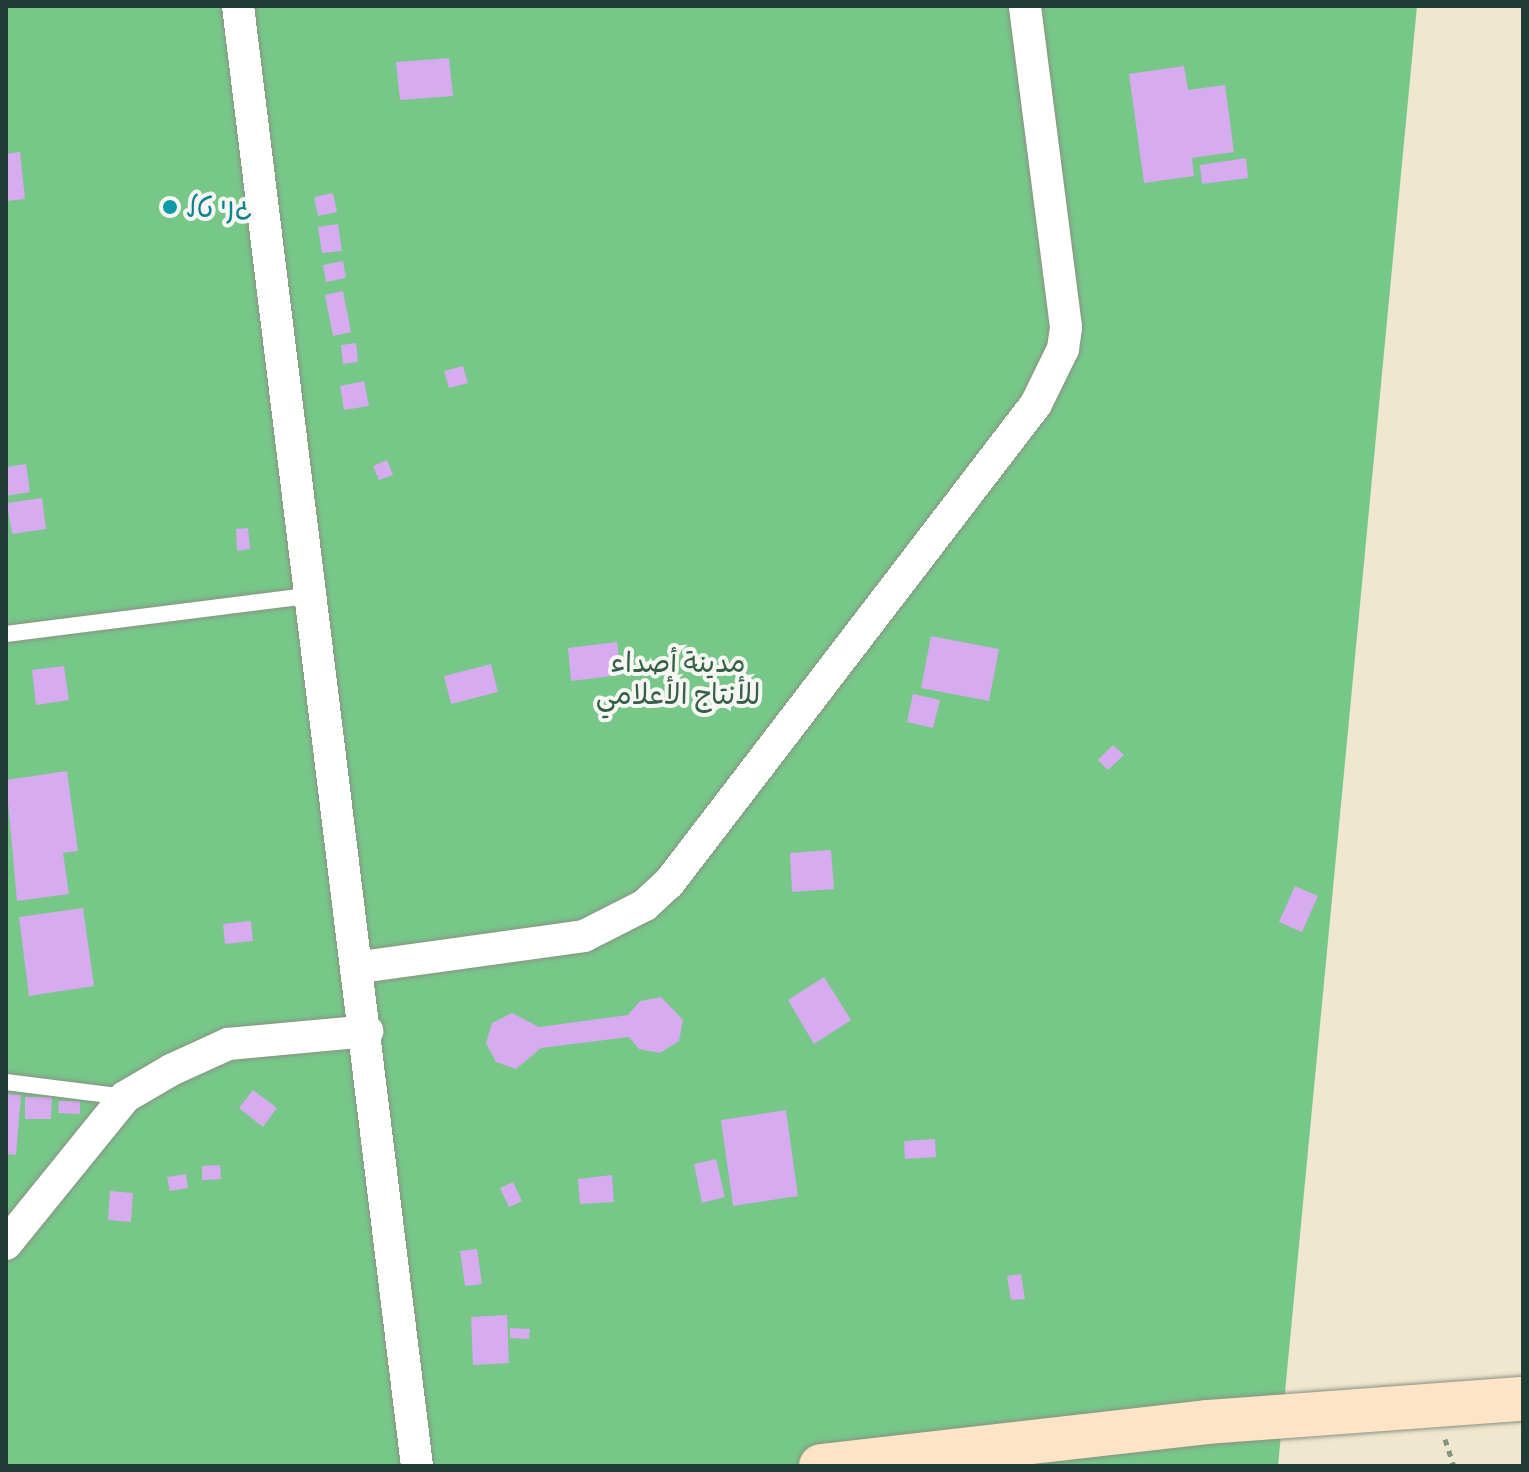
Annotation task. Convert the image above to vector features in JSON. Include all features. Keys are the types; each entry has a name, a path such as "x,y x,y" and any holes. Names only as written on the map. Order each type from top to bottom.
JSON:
{"main road":[{"path":"821,1466 1207,1422 1523,1399"}],"street":[{"path":"238,6 361,967 417,1466"},
{"path":"361,967 584,936 645,905 669,883 1030,413 1063,349 1066,327 1025,6"},
{"path":"6,1244 125,1097 228,1044 367,1031"}],"lane":[{"path":"6,634 313,595"},
{"path":"6,1082 125,1097"}],"green space":[{"name":"مدينة أصداء للأنتاج الأعلامي","path":"6,6 1417,6 1278,1466 6,1466"}],"building":[{"path":"449,58 453,96 400,100 396,62"},
{"path":"1184,66 1188,90 1225,85 1234,152 1192,158 1194,176 1144,183 1129,74"},
{"path":"20,152 25,199 6,201 6,154"},
{"path":"1246,158 1248,178 1202,184 1200,165"},
{"path":"333,193 337,212 318,216 314,197"},
{"path":"338,224 342,251 322,253 318,227"},
{"path":"343,261 346,278 326,282 323,265"},
{"path":"343,291 351,332 333,336 325,295"},
{"path":"356,343 358,362 343,364 341,345"},
{"path":"463,366 468,383 449,388 444,371"},
{"path":"364,381 369,406 344,410 340,386"},
{"path":"387,460 393,475 379,480 373,466"},
{"path":"26,464 30,492 6,496 6,467"},
{"path":"42,498 46,529 12,534 7,503"},
{"path":"248,528 250,549 237,551 236,529"},
{"path":"931,636 999,649 989,701 921,688"},
{"path":"617,642 621,675 571,681 568,648"},
{"path":"491,664 498,692 451,704 444,676"},
{"path":"64,666 69,700 36,705 32,670"},
{"path":"913,694 940,700 933,728 907,722"},
{"path":"1113,745 1124,755 1108,770 1098,760"},
{"path":"67,771 78,851 63,853 69,894 17,901 6,780"},
{"path":"831,850 834,889 792,892 790,853"},
{"path":"1295,886 1318,896 1302,932 1279,922"},
{"path":"83,908 94,986 29,996 19,917"},
{"path":"251,921 253,941 225,944 223,924"},
{"path":"824,977 851,1020 814,1044 788,1000"},
{"path":"661,997 683,1020 679,1041 660,1053 639,1049 629,1037 541,1048 516,1069 496,1062 486,1043 492,1023 512,1013 539,1027 628,1015 640,1001"},
{"path":"253,1090 277,1108 263,1127 239,1108"},
{"path":"6,1094 21,1095 16,1155 6,1154"},
{"path":"25,1097 52,1097 51,1119 25,1119"},
{"path":"59,1101 80,1101 80,1114 58,1113"},
{"path":"786,1110 798,1196 733,1206 721,1120"},
{"path":"935,1139 936,1157 905,1159 904,1141"},
{"path":"716,1159 725,1197 702,1203 694,1164"},
{"path":"220,1165 221,1179 202,1180 202,1166"},
{"path":"186,1174 188,1188 170,1191 167,1177"},
{"path":"612,1175 614,1202 580,1204 578,1179"},
{"path":"513,1182 522,1201 509,1207 500,1188"},
{"path":"110,1191 133,1193 131,1222 108,1220"},
{"path":"477,1249 482,1284 465,1286 460,1251"},
{"path":"1021,1274 1025,1299 1011,1300 1007,1276"},
{"path":"507,1315 509,1363 473,1365 471,1317"},
{"path":"510,1328 530,1329 529,1339 510,1338"}],"place":[{"name":"גני טל","path":"170,207"}]}
